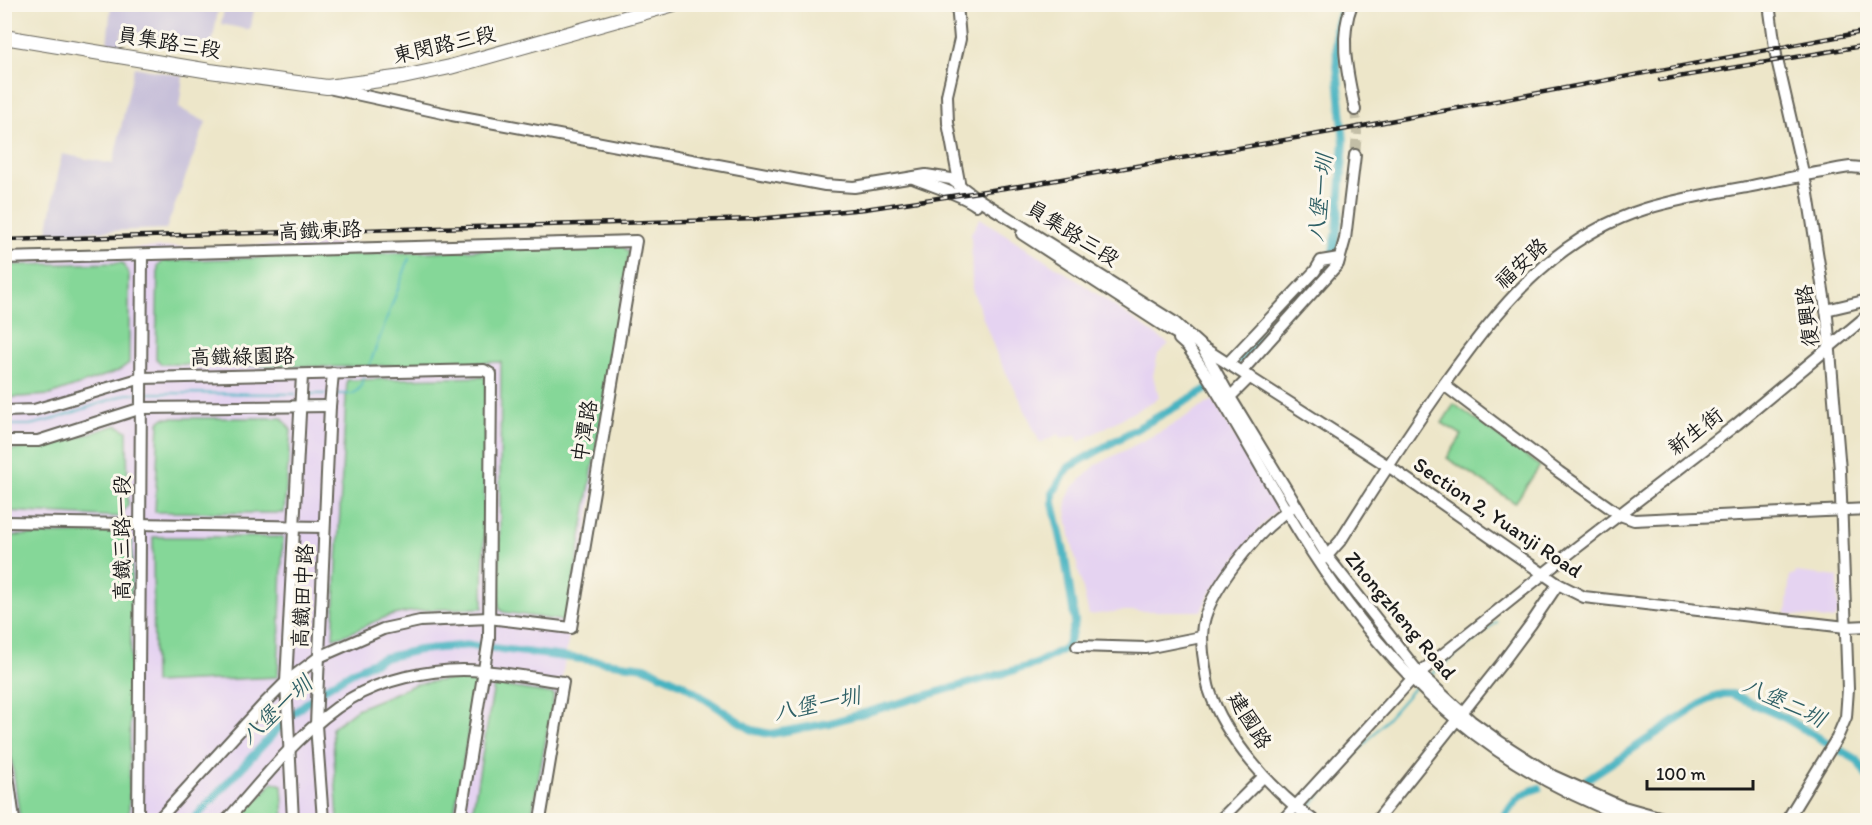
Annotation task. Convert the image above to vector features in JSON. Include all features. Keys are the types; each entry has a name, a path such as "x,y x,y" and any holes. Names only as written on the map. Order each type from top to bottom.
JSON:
{"main road":[{"name":"東閔路三段","path":"327,87 403,77 450,67 674,4"},
{"name":"員集路三段","path":"4,37 210,71 327,87"}],"street":[{"path":"957,4 960,39 947,95 948,123 959,185 967,199"},
{"name":"復興路","path":"1769,4 1776,55 1816,239 1831,347 1842,510 1848,689 1846,717 1837,738 1787,820"},
{"path":"1351,5 1347,18 1345,41 1346,68 1355,110"},
{"name":"員集路三段","path":"327,87 452,115 825,185 854,187 926,175 951,179 975,197 1174,322 1202,347"},
{"path":"1224,395 1246,374 1338,264 1345,239 1355,156"},
{"name":"福安路","path":"1323,559 1341,540 1388,466 1444,385 1511,297 1552,258 1584,235 1608,223 1654,207 1690,197 1803,175 1851,167 1861,169 1868,167"},
{"name":"員集路三段","path":"913,178 967,199 1170,330"},
{"name":"高鐵東路","path":"4,258 636,241"},
{"name":"中潭路","path":"489,618 571,628 636,241"},
{"name":"高鐵三路一段","path":"138,820 142,255"},
{"path":"1170,330 1228,363 1315,271 1321,261 1339,258"},
{"path":"1826,310 1868,300"},
{"name":"新生街","path":"1283,820 1415,676 1737,424 1868,315"},
{"path":"1170,330 1212,374"},
{"path":"1202,347 1212,374"},
{"name":"Section 2, Yuanji Road","path":"1228,363 1388,466 1558,584 1584,597 1846,627 1868,626"},
{"name":"高鐵綠園路","path":"4,411 34,410 142,378 484,370 490,374 489,618"},
{"name":"高鐵田中路","path":"323,820 316,725 333,373"},
{"name":"Zhongzheng Road","path":"1212,374 1323,559 1415,676 1458,716 1590,804 1633,820"},
{"name":"高鐵田中路","path":"293,820 286,682 302,375"},
{"path":"1444,385 1559,472 1620,515 1634,520 1868,509"},
{"path":"4,441 38,441 142,408 330,406"},
{"name":"建國路","path":"1291,508 1278,518 1232,569 1214,597 1205,617 1201,637 1207,679 1218,710 1229,729 1263,777 1295,807 1313,820"},
{"path":"4,522 324,527"},
{"path":"1377,820 1525,632 1558,584"},
{"path":"158,820 286,682 319,657 392,627 420,621 489,618 489,638 460,820"},
{"path":"1077,646 1146,648 1201,637"},
{"path":"226,820 288,752 316,725 350,699 401,678 433,672 464,670 563,682 540,820"},
{"path":"4,746 14,820"},
{"path":"1220,820 1263,777"},
{"name":"Zhongzheng Road","path":"1562,785 1620,806 1670,820"}],"shaded area":[{"path":"111,5 219,5 212,44 122,31 120,47 107,45"},
{"path":"225,5 255,5 250,30 221,24"},
{"path":"134,67 183,76 179,108 206,122 166,229 47,233 62,154 113,164"},
{"path":"980,218 1081,283 1169,344 1158,354 1153,376 1159,398 1079,442 1076,435 1061,439 1059,434 1040,443 997,355 972,289 971,233"},
{"path":"636,237 538,820 5,820 4,251"},
{"path":"1213,400 1278,508 1250,539 1209,595 1201,611 1121,611 1089,615 1066,510 1072,488 1096,465 1164,430"},
{"path":"1796,572 1838,577 1838,614 1833,620 1786,614 1790,575 1795,575"}],"green space":[{"path":"621,245 629,252 568,614 563,621 503,612 499,608 501,362 334,367 161,364 156,358 158,266 164,261"},
{"path":"123,263 129,275 129,363 118,371 50,395 5,398 5,265"},
{"path":"486,377 483,608 436,609 401,613 333,638 347,380"},
{"path":"1454,404 1540,466 1515,503 1447,458 1462,435 1442,423"},
{"path":"164,418 282,418 291,430 284,513 155,512 159,422"},
{"path":"117,425 127,431 128,505 119,517 5,511 5,450 46,447"},
{"path":"114,532 132,540 129,820 20,820 4,703 5,536"},
{"path":"153,537 283,537 278,677 154,683"},
{"path":"473,676 476,689 453,820 338,820 332,728 357,709 416,684"},
{"path":"494,685 554,694 531,820 471,820"},
{"path":"273,782 282,785 284,820 239,820"}],"waterway":[{"name":"八堡一圳","path":"1240,360 1330,265 1337,232 1344,142 1336,30 1344,4"},
{"path":"368,369 409,259"},
{"path":"335,394 353,394 360,388 364,377"},
{"name":"八堡一圳","path":"193,820 288,718 322,690 354,671 383,658 419,650 469,645 645,667 684,685 752,730 770,734 829,723 1036,664 1067,647 1075,622 1064,552 1053,503 1053,493 1059,482 1069,467 1207,389"},
{"path":"146,393 296,394"},
{"path":"4,425 30,425 55,419 127,394 137,394"},
{"path":"305,394 326,394"},
{"path":"1429,676 1497,622"},
{"path":"1306,811 1415,687"},
{"name":"八堡二圳","path":"1587,779 1707,700 1723,694 1732,694 1785,718 1857,760 1868,777"},
{"name":"八堡二圳","path":"1503,820 1517,800 1539,788"},
{"path":"1297,820 1302,815"}],"tunnel":[{"path":"1355,110 1357,133 1355,155"}],"railway":[{"path":"4,240 757,219 865,209 1039,183 1347,129 1868,31"},
{"path":"1660,80 1868,45"}]}
